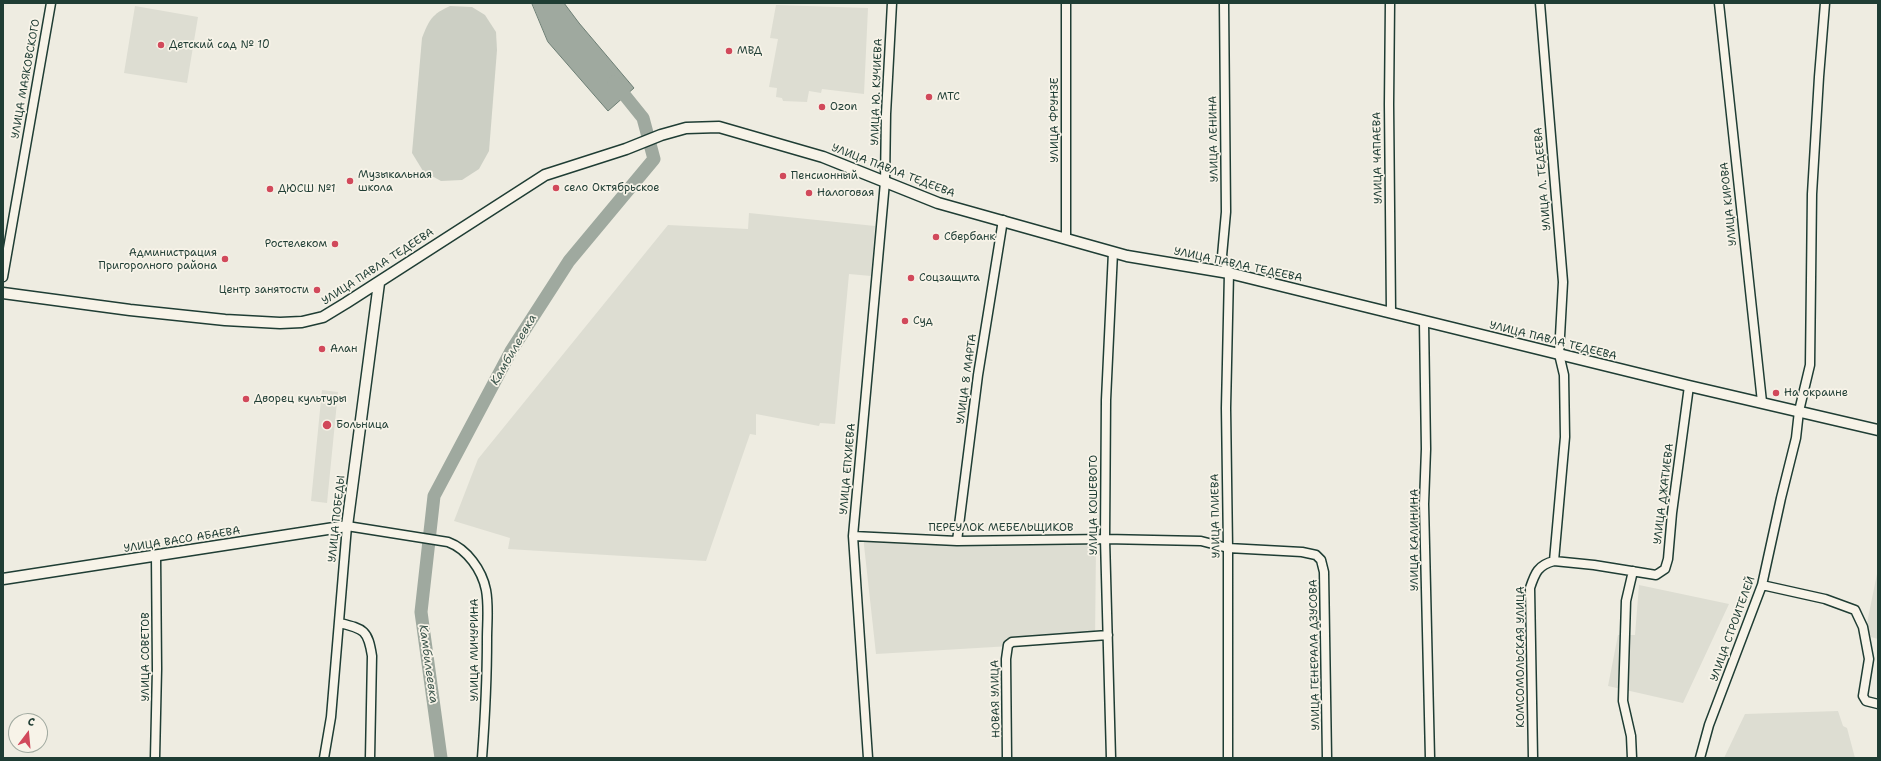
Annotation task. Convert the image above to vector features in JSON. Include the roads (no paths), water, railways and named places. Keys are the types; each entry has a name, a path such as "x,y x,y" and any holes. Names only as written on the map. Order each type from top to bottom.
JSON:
{"main road":[{"name":"УЛИЦА ПАВЛА ТЕДЕЕВА","path":"3,293 130,310 225,320 302,322 323,317 379,283 404,264 544,175 626,149 661,135 686,128 719,126 823,157 938,203 1066,237 1113,252 1229,273 1688,386 1878,430"},
{"name":"УЛИЦА ПОБЕДЫ","path":"347,526 379,283"},
{"name":"УЛИЦА ВАСО АБАЕВА","path":"3,579 347,526"}],"street":[{"name":"УЛИЦА МАЯКОВСКОГО","path":"3,278 51,3"},
{"name":"УЛИЦА Ю. КУЧИЕВА","path":"885,182 886,114 892,3"},
{"name":"УЛИЦА ФРУНЗЕ","path":"1066,3 1066,237"},
{"name":"УЛИЦА ЛЕНИНА","path":"1224,3 1226,212 1222,256 1229,273"},
{"name":"УЛИЦА ЧАПАЕВА","path":"1390,3 1389,104 1391,312"},
{"name":"УЛИЦА Л. ТЕДЕЕВА","path":"1540,3 1563,282 1559,354"},
{"name":"УЛИЦА КИРОВА","path":"1719,3 1762,402"},
{"name":"УЛИЦА СТРОИТЕЛЕЙ","path":"1700,758 1709,725 1762,585 1796,438 1799,411 1810,365 1812,194 1818,77 1825,3"},
{"name":"УЛИЦА ЕПХИЕВА","path":"868,758 853,536 885,182"},
{"name":"УЛИЦА 8 МАРТА","path":"957,541 978,375 1003,220"},
{"name":"УЛИЦА КОШЕВОГО","path":"1111,758 1105,539 1106,400 1113,252"},
{"name":"УЛИЦА ПЛИЕВА","path":"1228,758 1226,408 1229,273"},
{"name":"УЛИЦА КАЛИНИНА","path":"1424,322 1426,442 1425,519 1430,758"},
{"path":"1554,561 1566,437 1564,375 1559,354"},
{"name":"УЛИЦА ДЖАТИЕВА","path":"1554,561 1656,575 1665,569 1668,559 1672,513 1688,386"},
{"name":"УЛИЦА ВАСО АБАЕВА","path":"347,526 365,528"},
{"name":"УЛИЦА ПОБЕДЫ","path":"324,758 331,717 347,526"},
{"name":"УЛИЦА МИЧУРИНА","path":"365,528 441,540 459,548 474,563 480,574 486,589 487,605 487,662 482,758"},
{"name":"ПЕРЕУЛОК МЕБЕЛЬЩИКОВ","path":"853,536 957,541 1105,539 1201,541 1228,548 1302,552 1316,555"},
{"name":"УЛИЦА ГЕНЕРАЛА ДЗУСОВА","path":"1316,555 1322,560 1324,572 1327,758"},
{"name":"УЛИЦА СОВЕТОВ","path":"155,758 157,669 156,556"},
{"name":"КОМСОМОЛЬСКАЯ УЛИЦА","path":"1533,758 1530,588 1535,573 1545,564 1554,561"},
{"path":"1632,758 1632,736 1622,701 1626,602 1633,571"},
{"path":"1762,585 1825,599 1855,610 1863,627 1869,659 1863,696 1866,701 1878,704"},
{"path":"340,623 356,627 365,632 370,639 372,656 370,758"},
{"name":"НОВАЯ УЛИЦА","path":"1007,758 1006,659 1008,645 1012,642 1108,635"}],"waterway":[{"name":"Камбилеевка","path":"441,758 421,612 434,496 511,351 569,261 654,159 643,118 614,82"}],"place":[{"name":"Детский сад № 10","path":"161,45"},
{"name":"МВД","path":"729,51"},
{"name":"МТС","path":"929,97"},
{"name":"Ozon","path":"822,107"},
{"name":"Пенсионный","path":"783,176"},
{"name":"Музыкальная школа","path":"350,181"},
{"name":"село Октябрьское","path":"556,188"},
{"name":"ДЮСШ №1","path":"270,189"},
{"name":"Налоговая","path":"809,193"},
{"name":"Сбербанк","path":"936,237"},
{"name":"Ростелеком","path":"335,244"},
{"name":"Администрация Пригоролного района","path":"225,259"},
{"name":"Соцзащита","path":"911,278"},
{"name":"Центр занятости","path":"317,290"},
{"name":"Суд","path":"905,321"},
{"name":"Алан","path":"322,349"},
{"name":"На окраине","path":"1776,393"},
{"name":"Дворец культуры","path":"246,399"},
{"name":"Больница","path":"327,425"}]}
